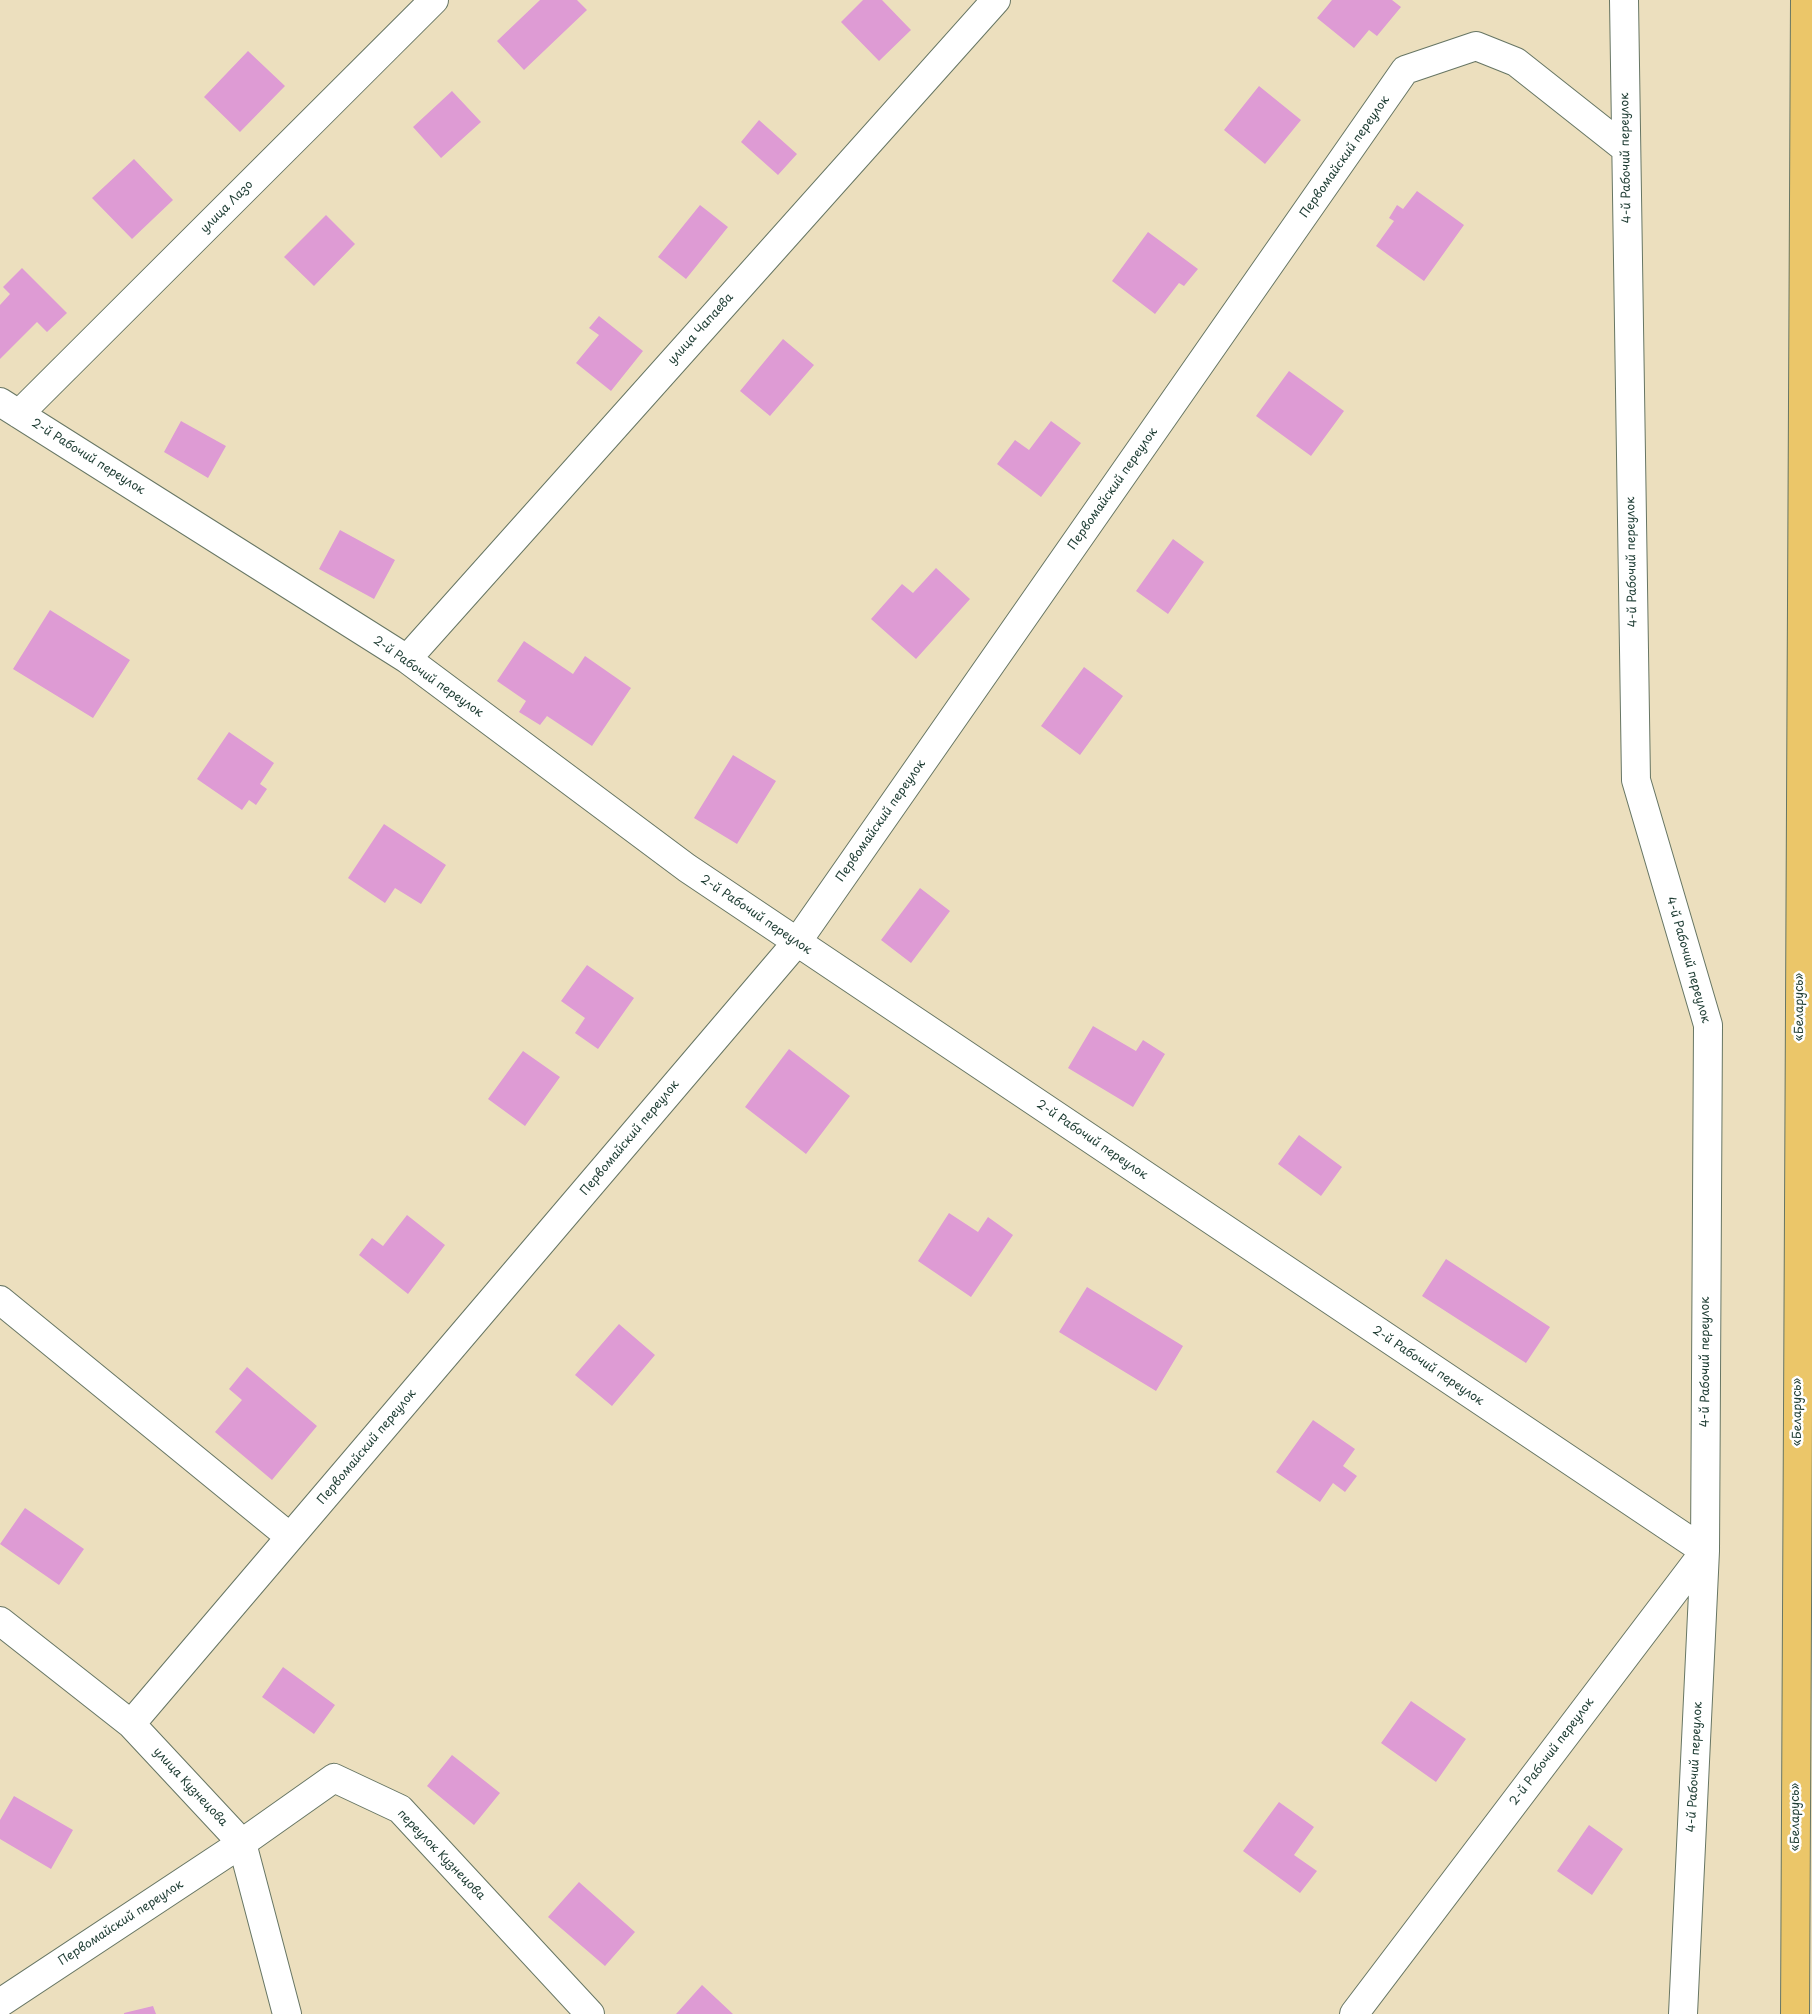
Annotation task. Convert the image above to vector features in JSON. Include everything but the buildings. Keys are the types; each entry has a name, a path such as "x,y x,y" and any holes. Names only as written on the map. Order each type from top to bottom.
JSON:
{"highway":[{"name":"«Беларусь»","path":"1795,2014 1805,0"}],"street":[{"name":"улица Лазо","path":"9,408 434,0"},
{"name":"улица Чапаева","path":"406,658 996,0"},
{"name":"4-й Рабочий переулок","path":"1624,0 1636,780 1708,1025 1705,1551 1683,2014"},
{"name":"Первомайский переулок","path":"131,1724 797,942 1405,70 1476,46 1516,62 1626,148"},
{"name":"2-й Рабочий переулок","path":"9,408 406,658 687,868 1705,1551 1354,2014"},
{"path":"0,1300 290,1537"},
{"name":"улица Кузнецова","path":"0,1621 131,1724 242,1843 287,2014"},
{"name":"переулок Кузнецова","path":"242,1843 334,1778 400,1810 590,2014"},
{"name":"Первомайский переулок","path":"0,2004 242,1843"}]}
